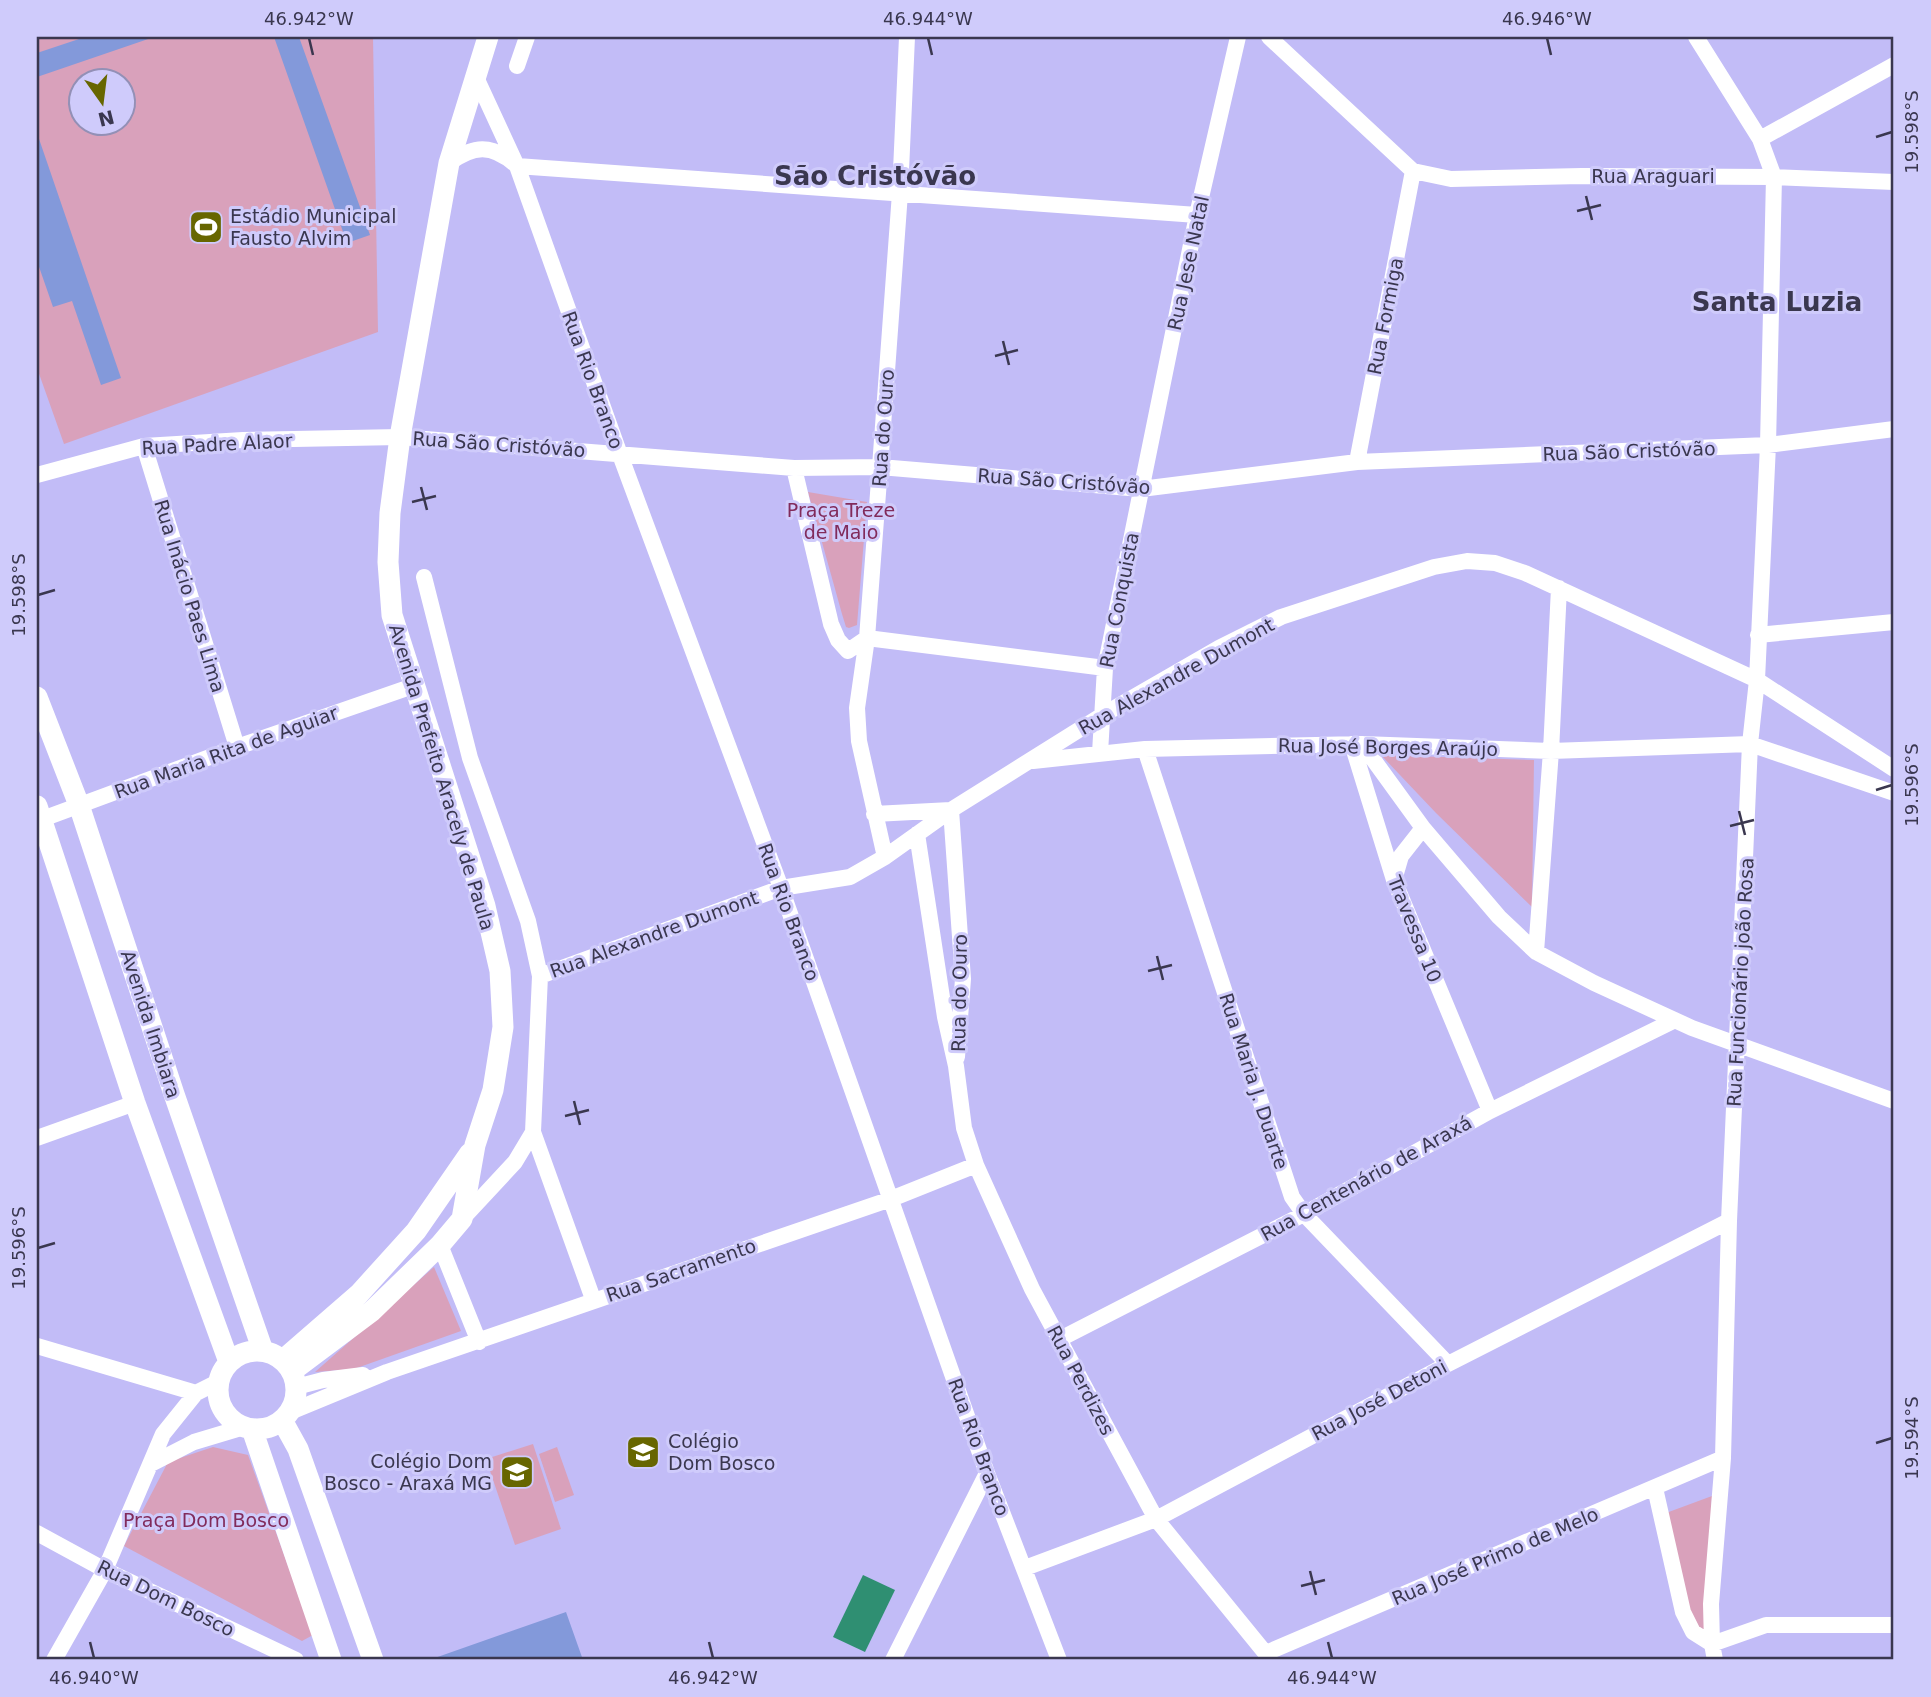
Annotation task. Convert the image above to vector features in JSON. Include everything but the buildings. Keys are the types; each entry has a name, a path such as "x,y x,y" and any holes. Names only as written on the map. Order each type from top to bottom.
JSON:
{"main road":[{"name":"Avenida Prefeito Aracely de Paula","path":"290,1373 365,1302 440,1245 462,1219 475,1145 493,1090 503,1027 499,971 485,906 392,615 388,562 390,513 400,437 449,163 488,37"},
{"name":"Avenida Imbiara","path":"37,697 79,806 174,1094 263,1351"},
{"name":"Avenida Imbiara","path":"38,815 135,1103 229,1362"},
{"name":"Avenida Prefeito Aracely de Paula","path":"365,1302 475,1145"},
{"path":"263,1351 290,1373 296,1396 286,1416 273,1426 248,1428 225,1414 220,1405 218,1382 229,1362 245,1352 263,1351"},
{"path":"286,1416 373,1660"},
{"path":"248,1428 331,1660"}],"street":[{"path":"517,66 527,37"},
{"name":"Rua do Ouro","path":"884,857 859,741 857,708 867,638 880,467 900,193 907,37"},
{"name":"Rua Jese Natal","path":"1141,489 1197,215 1238,37"},
{"path":"1269,37 1413,171"},
{"name":"Rua Funcionário joão Rosa","path":"1696,37 1760,139 1773,177 1768,445 1757,680 1750,744 1729,1221 1723,1458 1711,1604 1713,1652"},
{"path":"1760,139 1894,65"},
{"name":"Rua Rio Branco","path":"475,75 517,166 619,453 781,888 987,1473 1059,1660"},
{"path":"449,163 463,153 479,148 500,152 517,166 1197,215"},
{"name":"Rua Araguari","path":"1413,171 1451,179 1582,176 1894,181"},
{"name":"Rua Formiga","path":"1357,461 1413,171"},
{"name":"Rua São Cristóvão","path":"400,437 794,468 880,467 1141,489 1357,461 1768,445 1894,429"},
{"name":"Rua Padre Alaor","path":"37,475 144,446 243,440 400,437"},
{"name":"Rua Inácio Paes Lima","path":"144,446 237,747"},
{"path":"794,468 831,624 838,639 848,650 867,638 1105,668"},
{"name":"Rua Conquista","path":"1100,752 1105,668 1141,489"},
{"name":"Rua Alexandre Dumont","path":"540,976 781,888 850,877 1101,716 1219,648 1281,617 1434,567 1467,561 1495,563 1525,573 1757,680 1894,769"},
{"name":"Avenida Prefeito Aracely de Paula","path":"424,577 470,758 528,921 540,976 533,1132 515,1162 462,1219"},
{"path":"1536,952 1551,751 1559,588"},
{"path":"1758,635 1894,622"},
{"name":"Rua Maria Rita de Aguiar","path":"38,815 79,806 237,747 416,685"},
{"path":"1357,744 1499,918 1536,952 1594,983 1675,1020 1894,1101"},
{"name":"Rua José Borges Araújo","path":"1027,762 1145,749 1357,744 1551,751 1750,744"},
{"name":"Travessa 10","path":"1357,744 1394,880 1490,1111"},
{"path":"1750,744 1894,793"},
{"name":"Rua Maria J. Duarte","path":"1145,749 1292,1197 1304,1214 1448,1363"},
{"path":"874,814 951,810"},
{"name":"Rua do Ouro","path":"951,810 963,979 957,1066"},
{"path":"1394,880 1401,856 1423,828"},
{"name":"Rua do Ouro","path":"918,834 944,1017 957,1066"},
{"name":"Rua Centenário de Araxá","path":"1060,1339 1304,1214 1490,1111 1675,1020"},
{"name":"Rua Perdizes","path":"957,1066 964,1128 976,1166 1032,1289 1156,1519 1269,1657"},
{"path":"37,1138 135,1103"},
{"path":"533,1132 593,1299"},
{"name":"Rua Sacramento","path":"387,1372 479,1342 593,1299 891,1199 976,1166"},
{"name":"Rua José Detoni","path":"1024,1568 1156,1519 1448,1363 1729,1221"},
{"path":"440,1245 479,1342"},
{"path":"37,1346 197,1393"},
{"path":"290,1373 323,1380 387,1372"},
{"path":"286,1416 387,1372"},
{"path":"54,1660 105,1570 163,1434 175,1416 197,1393 218,1382"},
{"path":"151,1464 194,1442 248,1428"},
{"name":"Rua José Primo de Melo","path":"1269,1657 1723,1458"},
{"path":"893,1660 987,1473"},
{"path":"1654,1488 1683,1612 1693,1632 1713,1652 1766,1625 1894,1625"},
{"name":"Rua Dom Bosco","path":"37,1533 105,1570 296,1660"}],"green space":[{"name":"Estádio Municipal Fausto Alvim","path":"37,37 373,37 378,332 64,444 37,368"},
{"name":"Praça Treze de Maio","path":"808,492 867,502 857,625 849,628 846,627 842,614"},
{"path":"1381,755 1534,760 1532,907 1436,813"},
{"path":"434,1267 461,1331 354,1369 315,1372"},
{"path":"533,1444 561,1529 515,1545 486,1459"},
{"name":"Praça Dom Bosco","path":"213,1447 248,1455 313,1635 302,1641 124,1546 168,1462"},
{"path":"557,1447 574,1495 555,1502 539,1454"},
{"path":"1712,1496 1704,1632 1691,1618 1666,1513"}],"shaded area":[{"path":"863,1575 895,1590 865,1652 833,1637"}],"place":[{"name":"Estádio Municipal Fausto Alvim","path":"206,227"},
{"name":"Colégio Dom Bosco","path":"643,1452"},
{"name":"Colégio Dom Bosco - Araxá MG","path":"517,1472"}],"district":[{"name":"São Cristóvão","path":"875,176"},
{"name":"Santa Luzia","path":"1777,302"}]}
